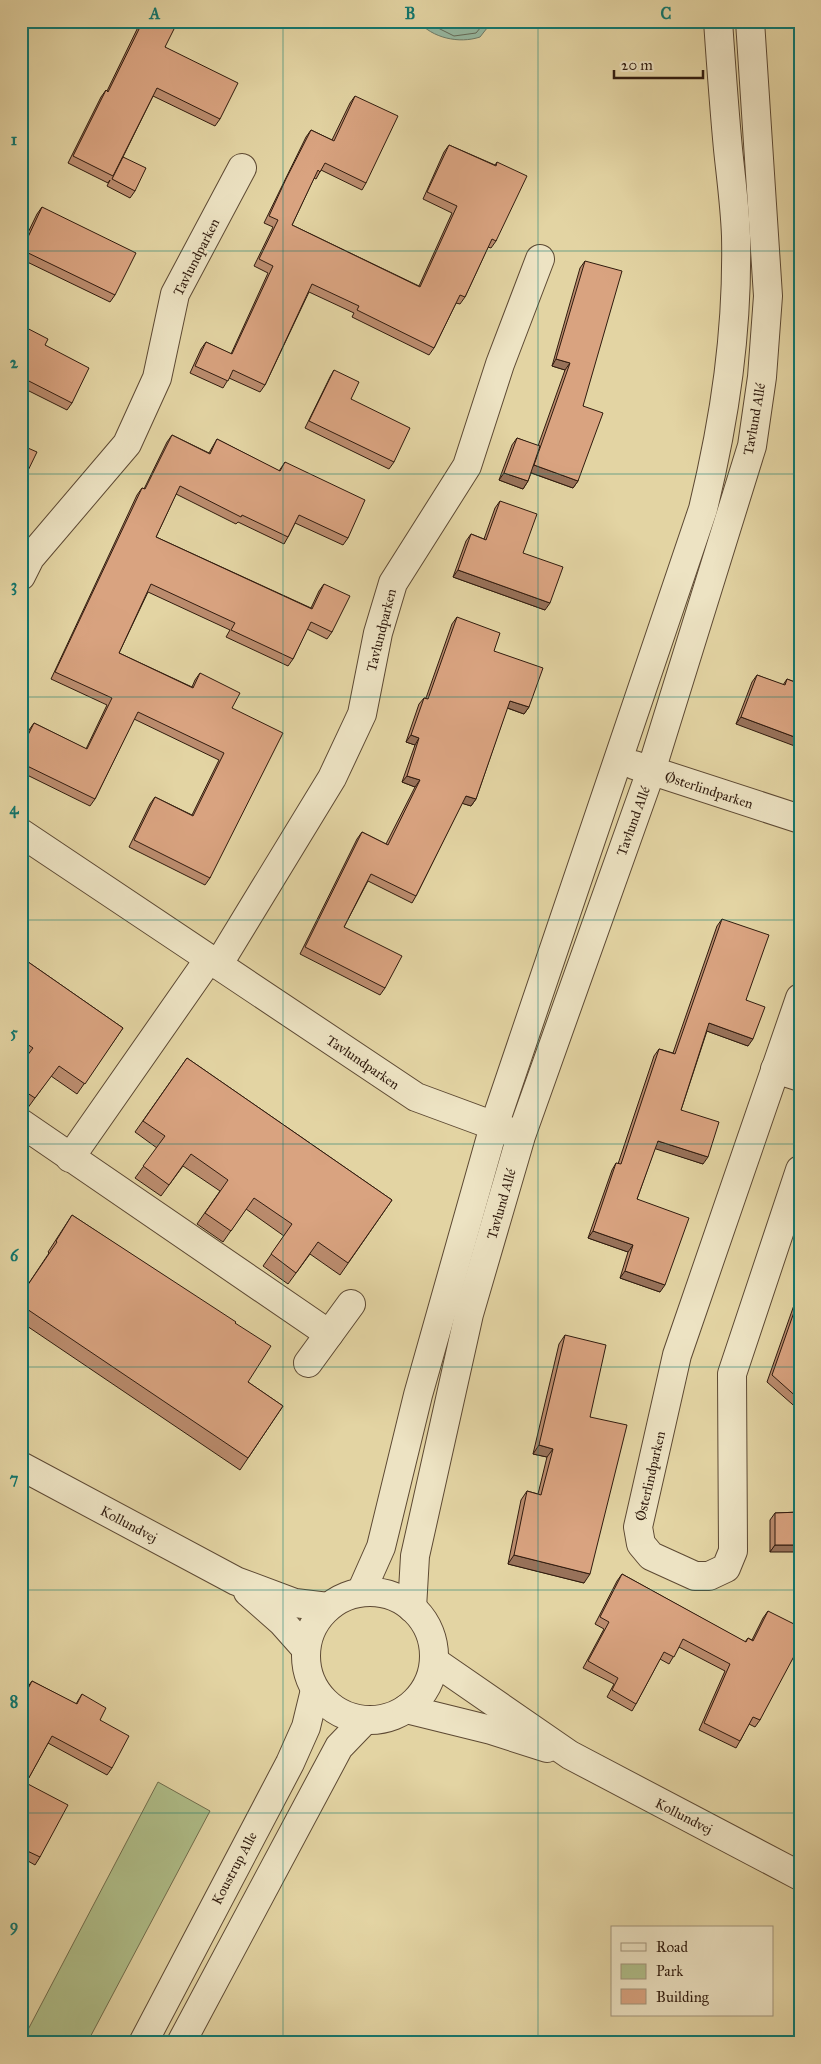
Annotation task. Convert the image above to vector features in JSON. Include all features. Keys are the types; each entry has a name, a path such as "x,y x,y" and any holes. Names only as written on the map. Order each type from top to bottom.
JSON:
{"street":[{"name":"Tavlund Allé","path":"361,1592 381,1547 418,1395 494,1126 703,509 720,440 729,383 736,307 736,234 718,21"},
{"name":"Tavlund Allé","path":"412,1608 415,1556 467,1324 521,1136 650,771 752,446 762,377 768,296 750,21"},
{"name":"Tavlundparken","path":"21,576 30,558 127,444 157,378 175,294 242,168"},
{"name":"Tavlundparken","path":"70,1158 213,962 332,778 362,714 378,633 392,583 468,466 500,364 540,259"},
{"name":"Østerlindparken","path":"618,760 800,820"},
{"name":"Tavlundparken","path":"21,833 416,1097 521,1136"},
{"name":"Østerlindparken","path":"800,998 788,1073 677,1355 638,1527 642,1544 651,1556 695,1576 709,1576 726,1568 733,1551 732,1374 800,1170"},
{"path":"21,1123 330,1334"},
{"path":"308,1363 351,1304"},
{"name":"Kollundvej","path":"21,1466 236,1581 295,1603 328,1608"},
{"name":"Kollundvej","path":"236,1581 282,1622 306,1650"},
{"path":"361,1592 379,1592 396,1598 412,1608 430,1632 434,1661 430,1680 420,1696 406,1709 386,1718 365,1720 346,1716 328,1705 315,1690 308,1670 306,1650 313,1627 328,1608 343,1598 361,1592"},
{"name":"Kollundvej","path":"434,1661 570,1755 800,1876"},
{"name":"Koustrup Alle","path":"143,2043 290,1763 306,1727 315,1690"},
{"name":"Kollundvej","path":"406,1709 490,1730 570,1755"},
{"path":"181,2043 339,1747 365,1720"}],"green space":[{"path":"158,1782 210,1811 87,2043 21,2043"}],"water":[{"path":"418,21 491,21 491,23 480,37 463,40 438,35 431,32"}],"building":[{"path":"143,21 162,21 175,27 165,47 238,83 220,119 157,88 113,176 73,156 106,90 108,92"},
{"path":"355,96 398,116 366,183 325,163 320,172 318,170 292,225 420,287 457,206 427,192 449,145 496,166 497,162 527,176 496,241 492,239 465,297 460,295 434,348 357,310 359,306 312,284 265,385 233,370 228,381 195,366 206,342 232,354 273,266 259,259 278,220 269,216 286,179 311,130 334,141"},
{"path":"123,157 146,168 135,191 112,179"},
{"path":"42,207 136,253 115,295 22,250"},
{"path":"585,261 622,271 583,406 603,413 578,481 534,465 570,363 556,359"},
{"path":"21,325 48,339 45,345 89,368 72,403 21,377"},
{"path":"334,370 359,382 351,399 410,428 394,462 309,421"},
{"path":"172,435 210,454 217,439 280,471 285,462 365,500 348,538 299,515 288,537 242,515 241,517 180,486 156,537 312,609 324,584 350,596 332,632 311,622 293,659 231,630 235,623 151,584 119,653 193,688 200,673 240,693 232,708 283,733 210,878 134,840 155,797 193,816 224,753 138,712 95,799 21,763 21,749 34,723 87,749 112,698 55,672 142,488 145,489"},
{"path":"517,438 540,446 528,481 504,473"},
{"path":"21,445 37,452 21,485"},
{"path":"500,501 537,514 523,553 563,567 550,603 458,570 471,534 486,540"},
{"path":"457,617 500,633 494,651 543,668 529,707 510,701 476,799 466,796 416,896 371,874 344,927 402,956 385,988 305,947 362,832 388,845 420,780 407,776 419,738 411,735 424,698 428,699"},
{"path":"757,675 785,685 787,679 800,684 800,739 741,717"},
{"path":"722,919 769,935 746,1000 765,1007 753,1039 709,1023 681,1110 719,1122 708,1157 658,1141 637,1199 689,1218 665,1285 625,1271 633,1245 593,1231 616,1163 621,1164 659,1049 675,1054"},
{"path":"21,957 123,1028 85,1084 59,1066 35,1098 21,1089 21,1064 33,1048 21,1040"},
{"path":"187,1058 392,1200 348,1263 318,1242 296,1273 271,1254 292,1224 254,1198 231,1231 205,1213 228,1180 191,1154 169,1185 143,1166 165,1136 143,1121"},
{"path":"72,1215 271,1346 248,1382 283,1406 248,1458 21,1305 21,1295 57,1242"},
{"path":"800,1295 800,1400 772,1375"},
{"path":"565,1335 606,1345 590,1417 627,1425 590,1574 514,1555 527,1491 541,1495 553,1449 539,1445"},
{"path":"800,1512 800,1545 775,1545 775,1513"},
{"path":"622,1574 746,1642 748,1638 753,1641 768,1611 800,1627 800,1645 760,1720 753,1717 740,1741 704,1723 730,1664 683,1639 674,1657 664,1652 636,1704 612,1690 618,1678 588,1661 609,1622 600,1617"},
{"path":"32,1681 77,1704 82,1694 106,1708 100,1720 129,1736 112,1768 52,1736 26,1783 68,1805 40,1857 21,1848 21,1702"},
{"path":"21,1920 28,1924 21,1935"}]}
